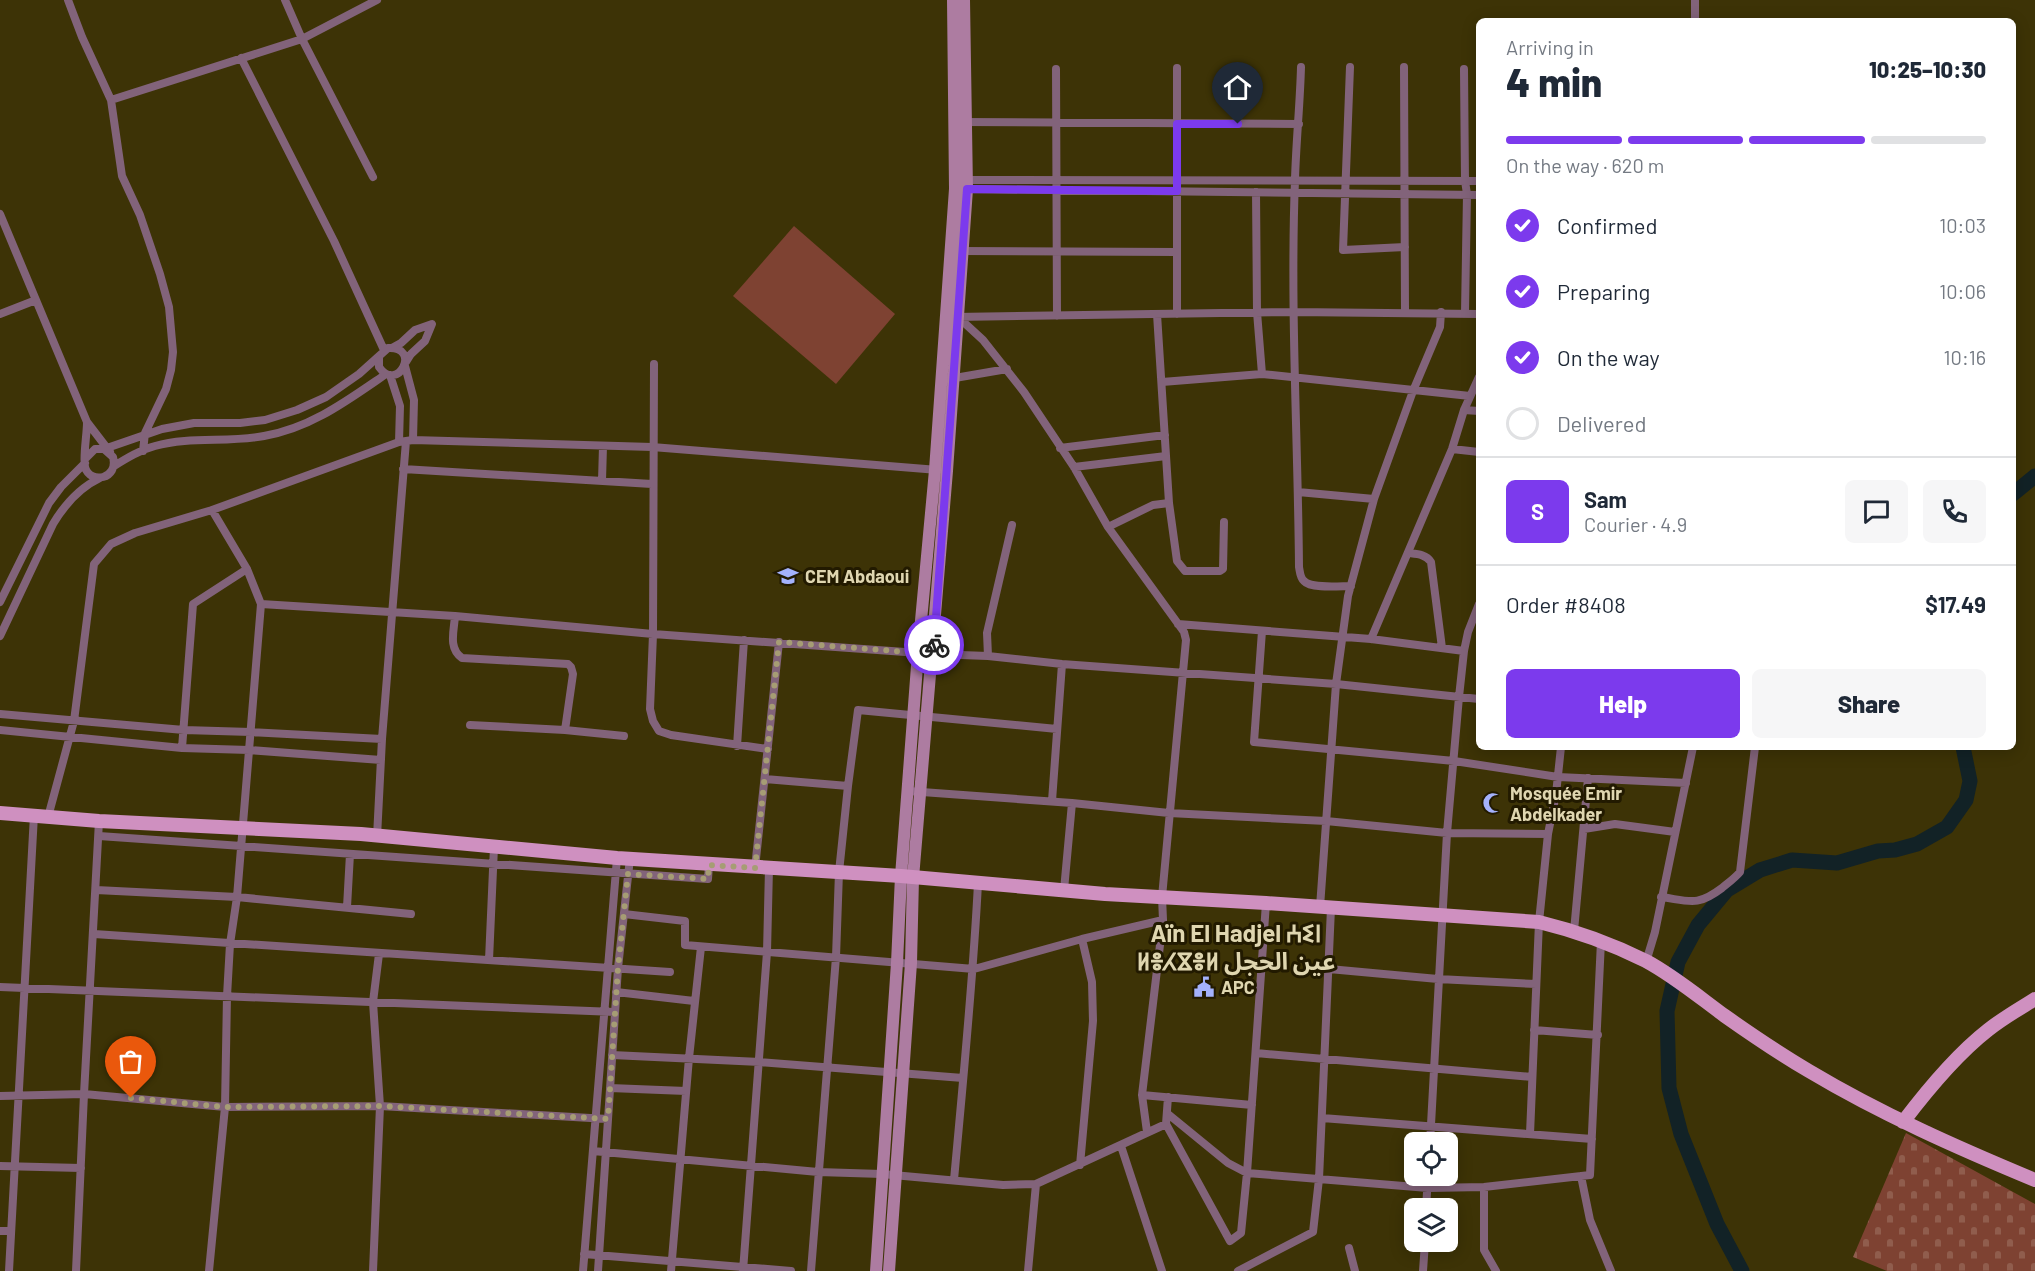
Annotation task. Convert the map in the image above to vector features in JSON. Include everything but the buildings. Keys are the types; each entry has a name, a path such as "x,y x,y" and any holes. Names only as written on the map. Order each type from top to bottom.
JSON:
{"main road":[{"path":"952,0 960,122"},
{"path":"876,1271 897,963 907,877 921,792 933,654 941,471 961,185 960,122 964,0"},
{"path":"889,1271 911,963 907,877 908,791 918,653 941,471"},
{"path":"0,813 361,834 709,865 839,872 1064,890 1539,922 1602,941 1652,965 1743,1029 1853,1097 1903,1122 2035,1180"},
{"path":"1903,1122 1965,1050 1988,1029 2035,999"}],"street":[{"path":"68,0 111,100 122,176 140,214 169,307 173,352 171,370 166,389 145,433 143,451"},
{"path":"285,0 302,39 374,177"},
{"path":"111,100 302,39 377,0"},
{"path":"1695,0 1695,18"},
{"path":"241,58 366,306 385,352 379,367 388,374 400,406 406,441"},
{"path":"1301,67 1294,192 1299,567 1301,578 1312,586 1351,586"},
{"path":"1350,67 1343,250 1405,247"},
{"path":"1404,67 1405,312"},
{"path":"1177,68 1177,314"},
{"path":"1056,69 1057,316"},
{"path":"1464,69 1467,194 1465,313"},
{"path":"960,122 1299,124"},
{"path":"961,185 1295,180 1476,181"},
{"path":"1057,185 1177,191 1476,195"},
{"path":"1256,192 1257,312 1262,374"},
{"path":"0,214 87,422 114,461 114,466"},
{"path":"956,251 1177,252"},
{"path":"0,314 36,300"},
{"path":"952,316 1257,312 1476,314"},
{"path":"1238,1271 1313,1232 1319,1179 1329,969 1326,821 1336,684 1342,637 1348,596 1374,499 1413,391 1440,327 1441,312"},
{"path":"1157,314 1169,503 1177,561 1185,571 1220,571 1223,569 1224,522"},
{"path":"952,316 983,340 1007,369 1074,467 1108,527 1178,624 1186,640 1162,897 1163,920 1142,1095 1147,1132"},
{"path":"0,602 49,503 95,449 107,450 145,433 194,423 240,423 265,420 297,410 326,397 369,367 415,330 432,324 424,341 411,354 399,373 388,374 334,410 303,425 267,436 239,440 193,440 155,446 114,466 109,474 81,489 61,511 0,636"},
{"path":"377,837 382,739 403,469 414,400 404,354 385,352"},
{"path":"654,364 653,634 650,709 653,721 659,731 671,735 768,749"},
{"path":"947,379 1007,369"},
{"path":"1162,382 1262,374 1470,396"},
{"path":"1371,639 1452,450 1464,410 1476,384"},
{"path":"1464,410 1476,411"},
{"path":"87,422 85,460 88,472 100,478"},
{"path":"1060,448 1165,435"},
{"path":"9,1271 24,988 41,816 74,721 94,564 111,544 127,536 212,510 406,441 652,447 941,471"},
{"path":"602,481 603,446"},
{"path":"1452,450 1476,452"},
{"path":"1074,467 1166,456"},
{"path":"403,469 652,484"},
{"path":"1298,492 1374,499"},
{"path":"1108,527 1153,505 1169,503"},
{"path":"209,1271 225,1107 227,996 231,944 242,846 261,604 247,569 212,510"},
{"path":"988,656 987,633 1012,525"},
{"path":"1408,553 1428,557 1431,562 1442,648"},
{"path":"182,748 193,604 247,569"},
{"path":"261,604 455,616 653,634 918,653 988,656 1062,664 1336,684 1476,699"},
{"path":"1431,1132 1442,916 1459,697 1464,651 1476,612"},
{"path":"455,616 453,646 456,654 462,658 568,663 573,674 565,730"},
{"path":"1178,624 1371,639 1464,651"},
{"path":"1262,632 1254,742 1454,761 1558,777 1686,783"},
{"path":"737,746 744,640"},
{"path":"755,868 779,642"},
{"path":"1052,801 1062,664"},
{"path":"811,1271 836,957 839,872 858,710 1057,729"},
{"path":"0,714 184,730 382,739"},
{"path":"470,725 624,736"},
{"path":"0,730 182,748 249,750 381,760"},
{"path":"1530,1134 1539,922 1548,834 1561,750"},
{"path":"1652,965 1662,897 1692,750"},
{"path":"1662,897 1702,901 1740,872 1755,750"},
{"path":"1574,931 1588,778"},
{"path":"765,779 848,786"},
{"path":"908,791 1052,801 1169,813 1326,821 1448,832 1548,834"},
{"path":"1064,890 1072,803"},
{"path":"76,1271 99,820"},
{"path":"1584,829 1615,824 1675,832"},
{"path":"99,836 708,879 709,865"},
{"path":"489,960 494,847"},
{"path":"347,907 350,854"},
{"path":"583,1271 615,873 623,858"},
{"path":"598,1271 616,992 628,874 623,858"},
{"path":"743,1269 768,952 769,868"},
{"path":"954,1180 974,969 978,883"},
{"path":"96,890 237,897 411,914"},
{"path":"1168,1097 1167,1119 1230,1241 1241,1233 1266,903"},
{"path":"624,914 685,921 685,945 974,969 1082,939 1163,920"},
{"path":"94,934 670,972"},
{"path":"1080,1165 1093,1021 1092,982 1082,939"},
{"path":"1167,1119 1228,1164 1247,1173 1428,1188 1484,1187 1590,1175 1602,941"},
{"path":"671,1271 688,1058 700,947"},
{"path":"373,1271 380,1106 373,1002 379,954"},
{"path":"1329,969 1438,979 1536,984"},
{"path":"0,987 615,1012"},
{"path":"616,992 694,1001"},
{"path":"1534,1030 1598,1035"},
{"path":"1256,1053 1532,1077"},
{"path":"612,1055 760,1062 963,1078"},
{"path":"610,1088 686,1091"},
{"path":"0,1096 84,1094 225,1107 380,1106 608,1119"},
{"path":"1142,1095 1252,1105"},
{"path":"1322,1118 1592,1139"},
{"path":"593,1151 818,1172 882,1174 1003,1185 1036,1184 1121,1146 1167,1119"},
{"path":"1121,1146 1162,1271"},
{"path":"0,1166 81,1168"},
{"path":"1581,1176 1590,1220 1611,1271"},
{"path":"1028,1271 1036,1184"},
{"path":"1484,1187 1484,1250 1496,1271"},
{"path":"1427,1198 1428,1188"},
{"path":"0,1231 11,1232"},
{"path":"1349,1248 1355,1271"},
{"path":"1423,1271 1424,1252"},
{"path":"585,1254 743,1269 791,1271"}],"green space":[{"path":"794,226 895,314 836,384 733,296"},
{"path":"1906,1133 2035,1204 2035,1271 1887,1271 1853,1257"}],"waterway":[{"path":"2016,492 2035,476"},
{"path":"1742,1271 1717,1224 1681,1134 1669,1088 1667,1011 1678,962 1698,925 1727,890 1760,870 1792,860 1837,863 1878,851 1895,850 1917,844 1947,827 1966,800 1970,781 1964,750"}],"way so far":[{"path":"131,1098 225,1107 380,1106 608,1119 618,968 628,874 708,879 709,865 755,868 779,642 933,654 934,645"}],"place":[{"name":"CEM Abdaoui","path":"788,576"},
{"name":"Mosquée Emir Abdelkader","path":"1493,803"},
{"name":"APC","path":"1204,987"}],"district":[{"name":"Aïn El Hadjel ⵄⵉⵏ ⵍⴻⵃⴵⴻⵍ عين الحجل","path":"1236,946"}],"route":[{"path":"934,645 967,189 1177,191 1177,124 1238,124"}]}
